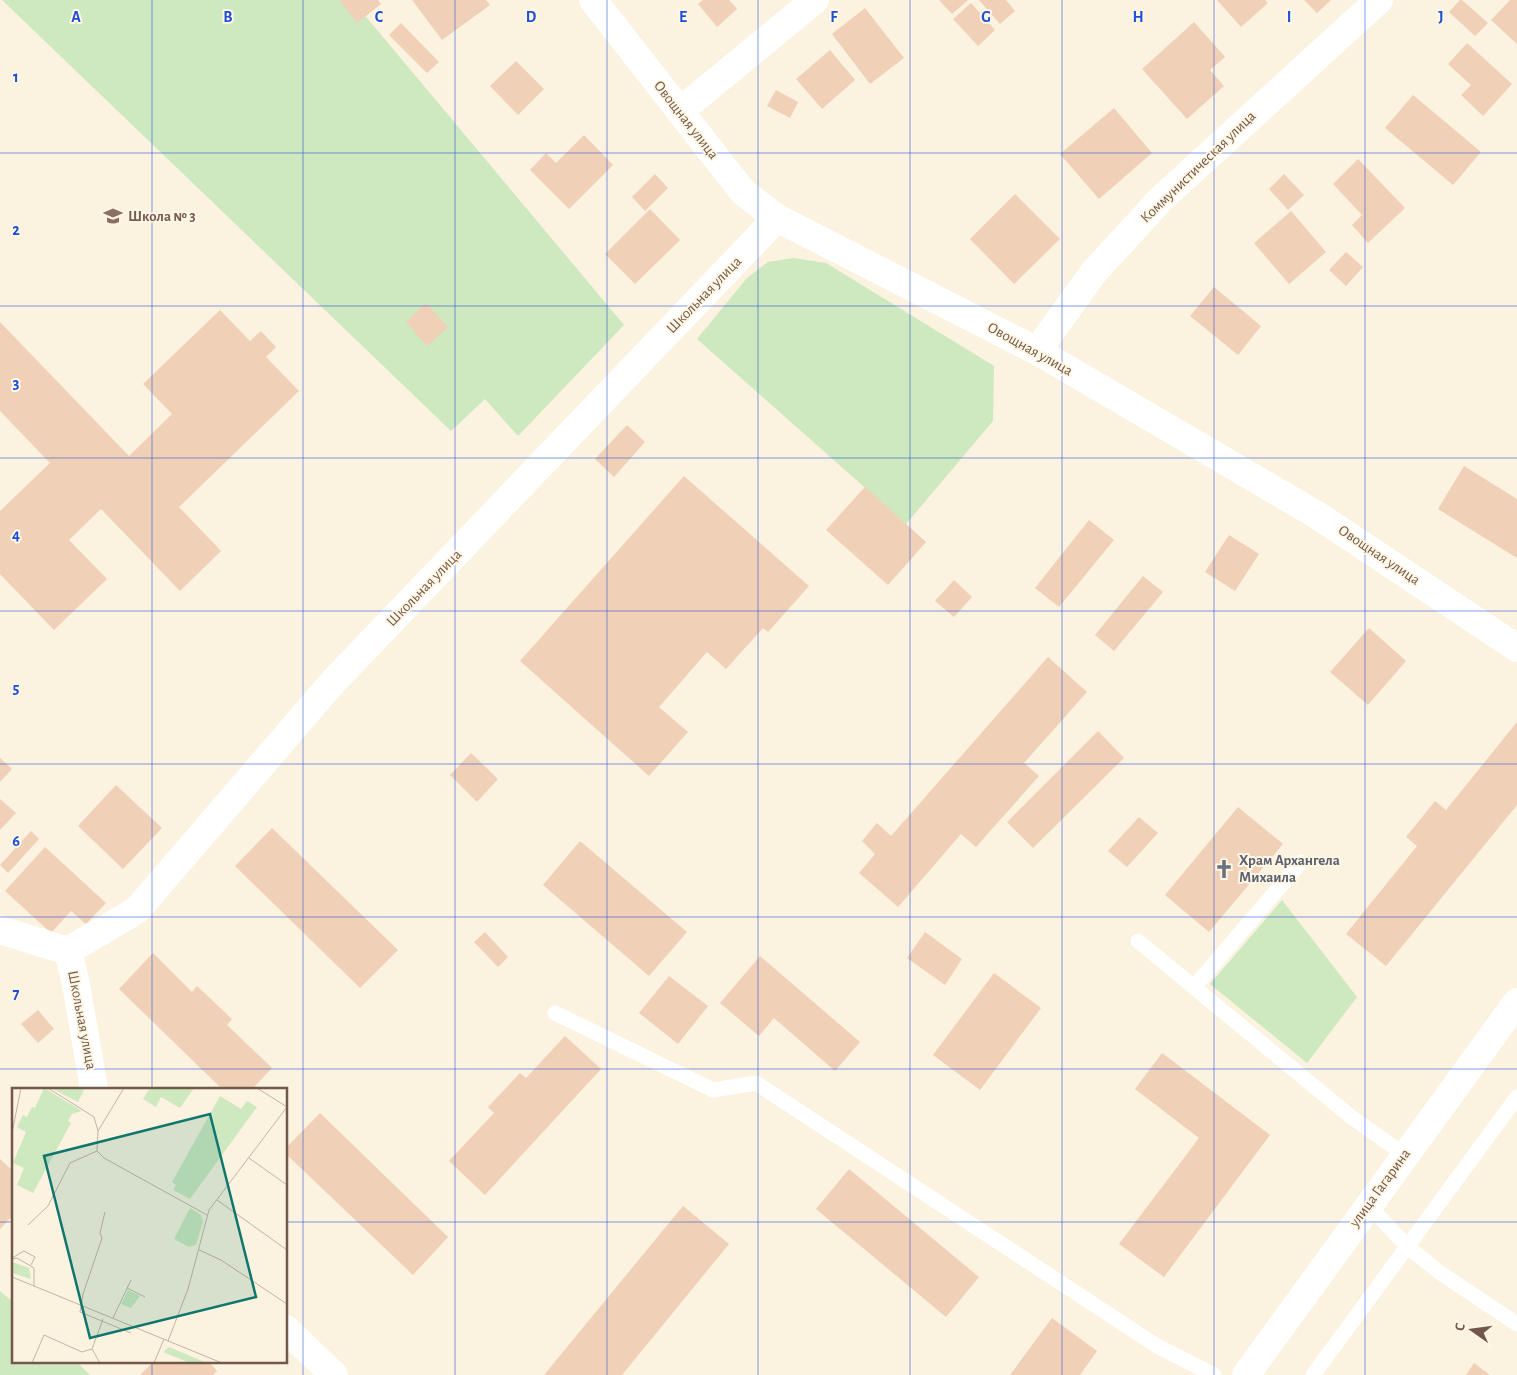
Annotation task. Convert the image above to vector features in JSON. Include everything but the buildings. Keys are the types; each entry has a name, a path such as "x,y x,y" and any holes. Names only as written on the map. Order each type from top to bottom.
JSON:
{"street":[{"name":"Овощная улица","path":"593,0 743,192 777,218 1037,351 1318,515 1517,648"},
{"path":"680,111 815,0"},
{"name":"Коммунистическая улица","path":"1037,351 1094,272 1161,199 1379,0"},
{"name":"Школьная улица","path":"0,930 68,951 137,910 332,683 777,218"},
{"name":"Школьная улица","path":"68,951 76,984 94,1088"},
{"name":"улица Гагарина","path":"1246,1375 1517,1002"},
{"path":"288,1331 334,1375"}],"lane":[{"path":"1194,986 1301,862"},
{"path":"1138,941 1350,1116 1405,1155"},
{"path":"555,1014 713,1090 756,1083 1157,1346 1214,1375"},
{"path":"1313,1375 1517,1097"},
{"path":"1368,1205 1408,1247 1440,1272 1517,1324"}],"green space":[{"path":"2,0 352,0 624,325 518,436 485,399 451,431"},
{"path":"794,258 826,263 994,366 993,421 906,524 697,339 747,278 768,262"},
{"path":"1282,900 1357,997 1307,1063 1210,984"},
{"path":"0,1291 12,1301 12,1362 77,1362 90,1375 0,1375"}],"place":[{"name":"Школа № 3","path":"113,216"},
{"name":"Храм Архангела Михаила","path":"1224,869"}]}
